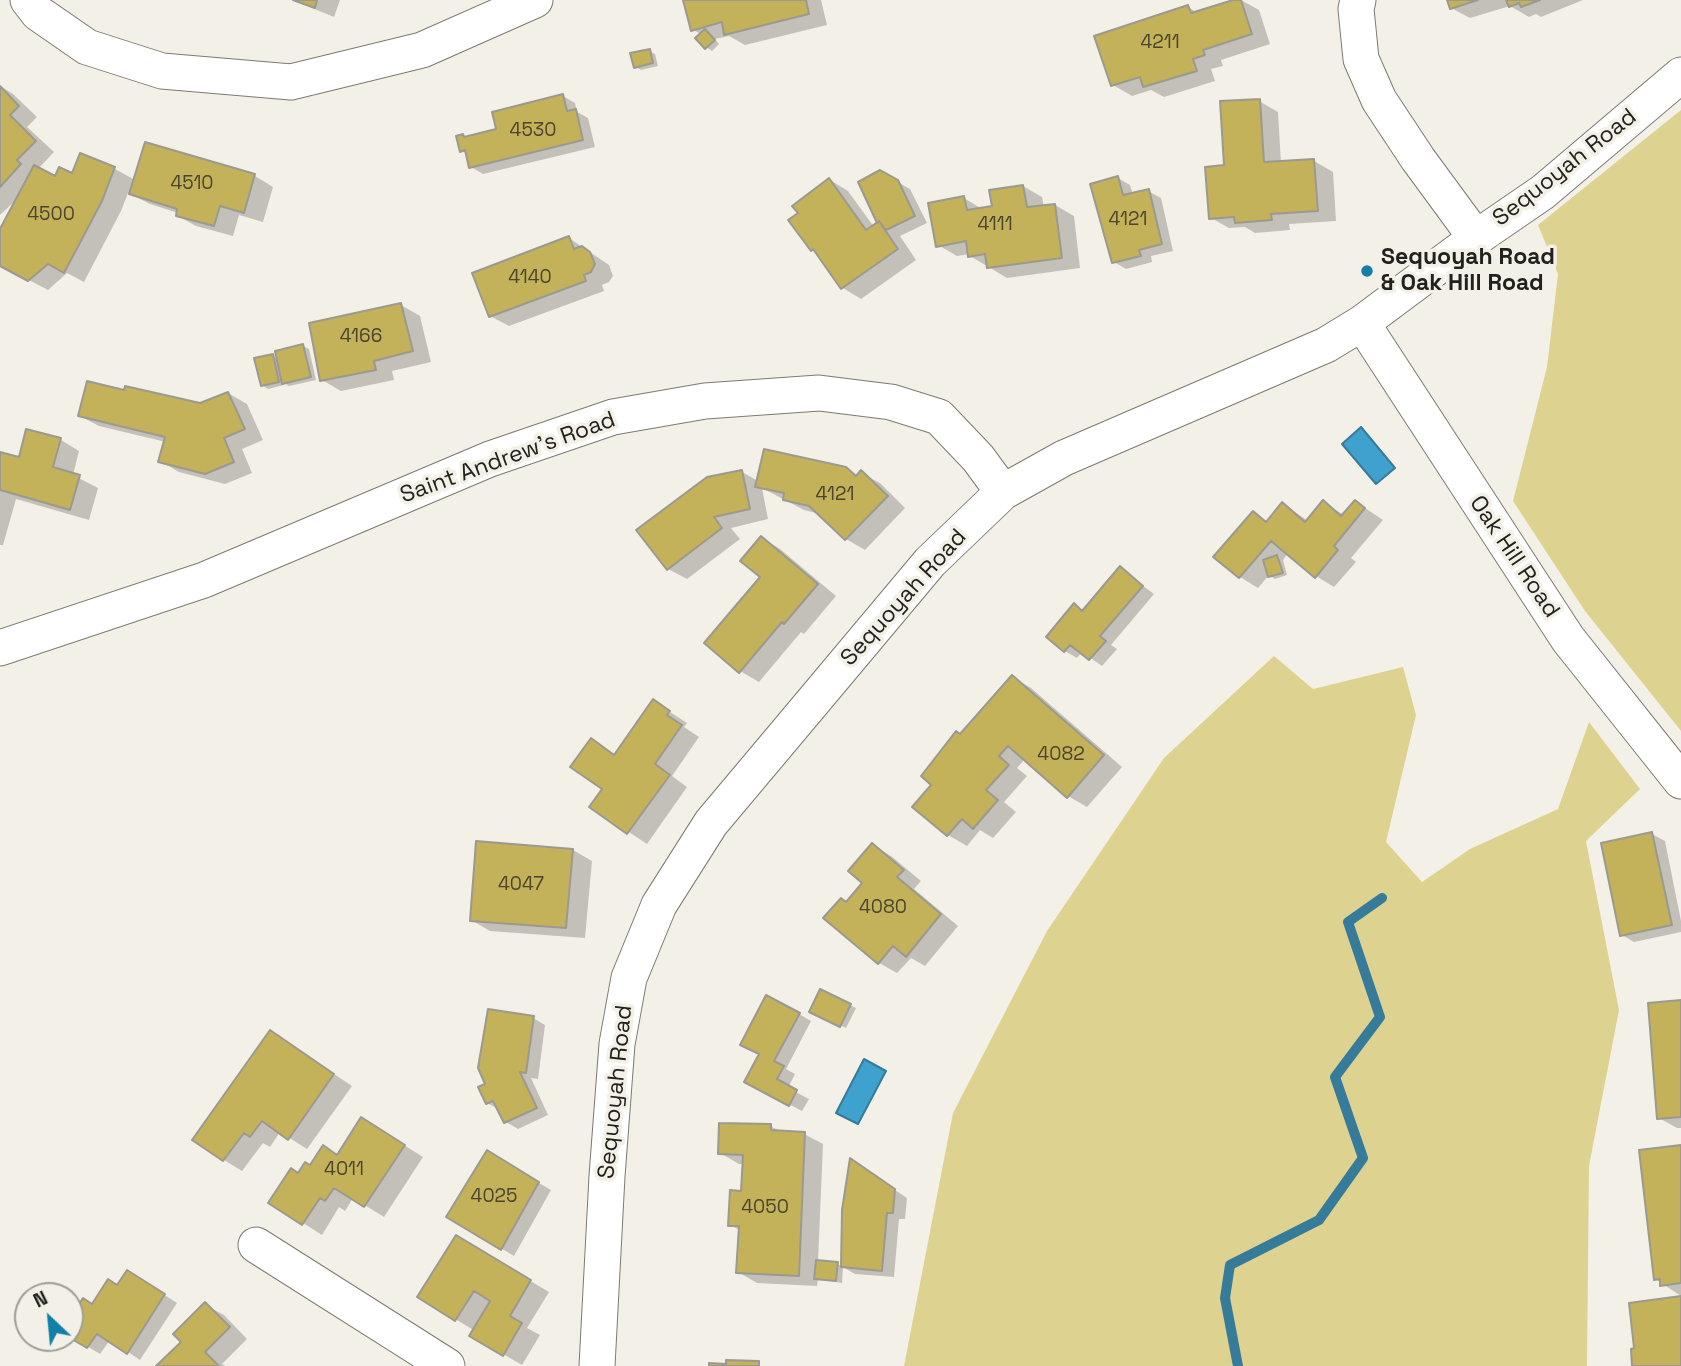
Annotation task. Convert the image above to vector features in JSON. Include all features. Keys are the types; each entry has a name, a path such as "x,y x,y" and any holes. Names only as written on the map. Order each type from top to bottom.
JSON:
{"street":[{"path":"28,0 38,13 87,47 162,71 291,82 422,50 535,0"},
{"path":"1358,0 1356,9 1361,59 1379,100 1476,238"},
{"name":"Sequoyah Road","path":"597,1366 617,1044 629,978 659,905 710,823 930,562 1003,492 1064,458 1326,345 1362,323 1543,192 1681,75"},
{"name":"Oak Hill Road","path":"1362,323 1568,639 1681,781"},
{"name":"Saint Andrew's Road","path":"0,648 204,580 489,459 613,417 705,401 819,393 891,402 939,417 978,458 1003,492"},
{"path":"256,1245 447,1366"}],"shaded area":[{"path":"1681,110 1681,731 1585,611 1513,501 1547,367 1558,274 1538,225"},
{"path":"1274,656 1313,689 1403,667 1416,715 1386,842 1422,882 1470,849 1558,809 1589,722 1640,789 1586,841 1619,1010 1589,1166 1587,1366 904,1366 953,1113 1047,931 1164,758"}],"water":[{"path":"1361,427 1395,468 1376,484 1342,444"},
{"path":"864,1059 886,1071 858,1124 836,1113"}],"building":[{"path":"293,0 317,0 315,8"},
{"path":"683,0 806,0 809,14 724,35 722,22 691,31"},
{"path":"1241,0 1252,34 1203,50 1205,55 1193,59 1197,71 1143,87 1140,77 1111,86 1094,36 1188,5 1191,13"},
{"path":"1447,0 1478,0 1450,9"},
{"path":"1506,0 1540,0 1521,7 1519,3 1509,7"},
{"path":"705,29 715,40 705,49 695,38"},
{"path":"650,49 653,63 634,68 630,53"},
{"path":"0,86 19,106 10,115 36,141 17,160 21,164 0,187"},
{"path":"563,94 567,111 576,109 583,140 469,168 465,150 460,152 456,136 463,134 464,137 496,129 492,112"},
{"path":"1260,99 1264,162 1314,159 1318,211 1271,214 1272,220 1235,223 1234,217 1209,219 1205,167 1224,165 1220,101"},
{"path":"145,142 255,174 244,213 220,206 214,226 176,216 177,209 129,194"},
{"path":"80,153 115,167 102,201 64,273 48,264 28,281 0,266 0,229 34,165 55,176 59,167 72,173"},
{"path":"880,170 898,180 915,216 886,230 879,221 877,223 858,182"},
{"path":"1118,176 1123,195 1149,189 1162,244 1139,250 1141,256 1112,263 1090,184"},
{"path":"829,178 866,230 879,221 898,249 841,289 813,249 811,251 788,220 798,213 792,206"},
{"path":"1023,185 1027,207 1055,204 1062,258 987,268 985,254 968,257 966,241 936,247 928,203 964,196 967,210 992,206 989,190"},
{"path":"569,236 574,249 582,246 590,252 595,264 591,272 584,275 586,281 489,317 472,273"},
{"path":"401,303 413,351 374,361 376,370 320,381 309,323"},
{"path":"303,344 311,377 282,384 275,351"},
{"path":"273,354 279,382 261,386 254,358"},
{"path":"87,381 124,390 125,386 200,403 228,392 245,429 224,438 234,462 205,474 158,462 165,437 78,416"},
{"path":"26,429 61,438 53,467 80,475 70,510 0,490 0,452 19,457"},
{"path":"764,449 846,467 856,476 861,470 888,496 845,540 809,506 783,500 784,493 755,487"},
{"path":"742,470 750,509 714,517 722,528 667,570 636,530 707,477"},
{"path":"1323,500 1341,516 1355,500 1365,508 1334,546 1338,550 1315,578 1271,541 1239,578 1213,557 1253,511 1266,522 1282,502 1305,522"},
{"path":"761,536 818,584 739,673 704,643 760,577 740,561"},
{"path":"1277,555 1283,573 1268,577 1263,560"},
{"path":"1120,566 1143,586 1100,636 1106,641 1089,660 1070,645 1064,652 1046,637 1074,603 1082,611"},
{"path":"1012,675 1104,755 1067,798 1008,746 999,756 1009,765 986,790 998,800 973,829 962,819 947,836 912,807 931,785 921,776 956,731 960,734"},
{"path":"653,699 670,711 667,715 682,725 655,764 670,775 627,834 589,807 602,789 570,767 591,738 614,755"},
{"path":"1652,832 1672,925 1620,936 1601,843"},
{"path":"476,841 573,849 566,928 470,921"},
{"path":"872,843 904,870 897,877 941,914 906,957 893,946 878,964 823,918 841,898 846,902 862,883 848,871"},
{"path":"820,989 851,1004 840,1027 809,1012"},
{"path":"766,995 800,1013 774,1061 784,1066 777,1079 797,1090 789,1106 744,1082 759,1054 740,1045"},
{"path":"1681,1000 1681,1117 1657,1119 1648,1003"},
{"path":"488,1009 534,1016 526,1073 520,1072 537,1108 504,1123 493,1101 486,1104 478,1087 485,1084 478,1068"},
{"path":"270,1030 334,1074 288,1140 262,1121 250,1137 244,1133 223,1161 192,1140"},
{"path":"361,1117 405,1145 364,1207 334,1188 325,1201 320,1198 302,1225 268,1203 291,1168 298,1173 305,1162 310,1165 323,1145 337,1155"},
{"path":"719,1123 771,1124 771,1130 805,1132 799,1276 736,1273 739,1226 728,1226 730,1190 741,1191 743,1155 718,1154"},
{"path":"1681,1145 1681,1283 1660,1286 1660,1279 1654,1280 1639,1150"},
{"path":"487,1150 539,1182 501,1250 446,1217"},
{"path":"850,1158 895,1189 893,1213 887,1213 882,1271 841,1267 842,1210"},
{"path":"456,1235 531,1280 510,1316 522,1323 503,1356 469,1336 490,1301 474,1291 455,1321 417,1297"},
{"path":"816,1260 838,1262 836,1281 814,1279"},
{"path":"127,1270 165,1294 127,1354 97,1334 87,1348 84,1346 84,1299 92,1304 108,1279 117,1285"},
{"path":"1681,1296 1681,1366 1632,1366 1631,1349 1634,1348 1629,1303"},
{"path":"205,1302 230,1327 205,1352 219,1366 156,1366 181,1342 173,1334"},
{"path":"726,1360 759,1361 759,1366 709,1366 709,1363 726,1364"}],"waterway":[{"path":"1238,1366 1225,1298 1230,1265 1319,1220 1363,1158 1335,1077 1380,1017 1348,922 1382,898"}],"place":[{"name":"Sequoyah Road & Oak Hill Road","path":"1367,271"}]}
